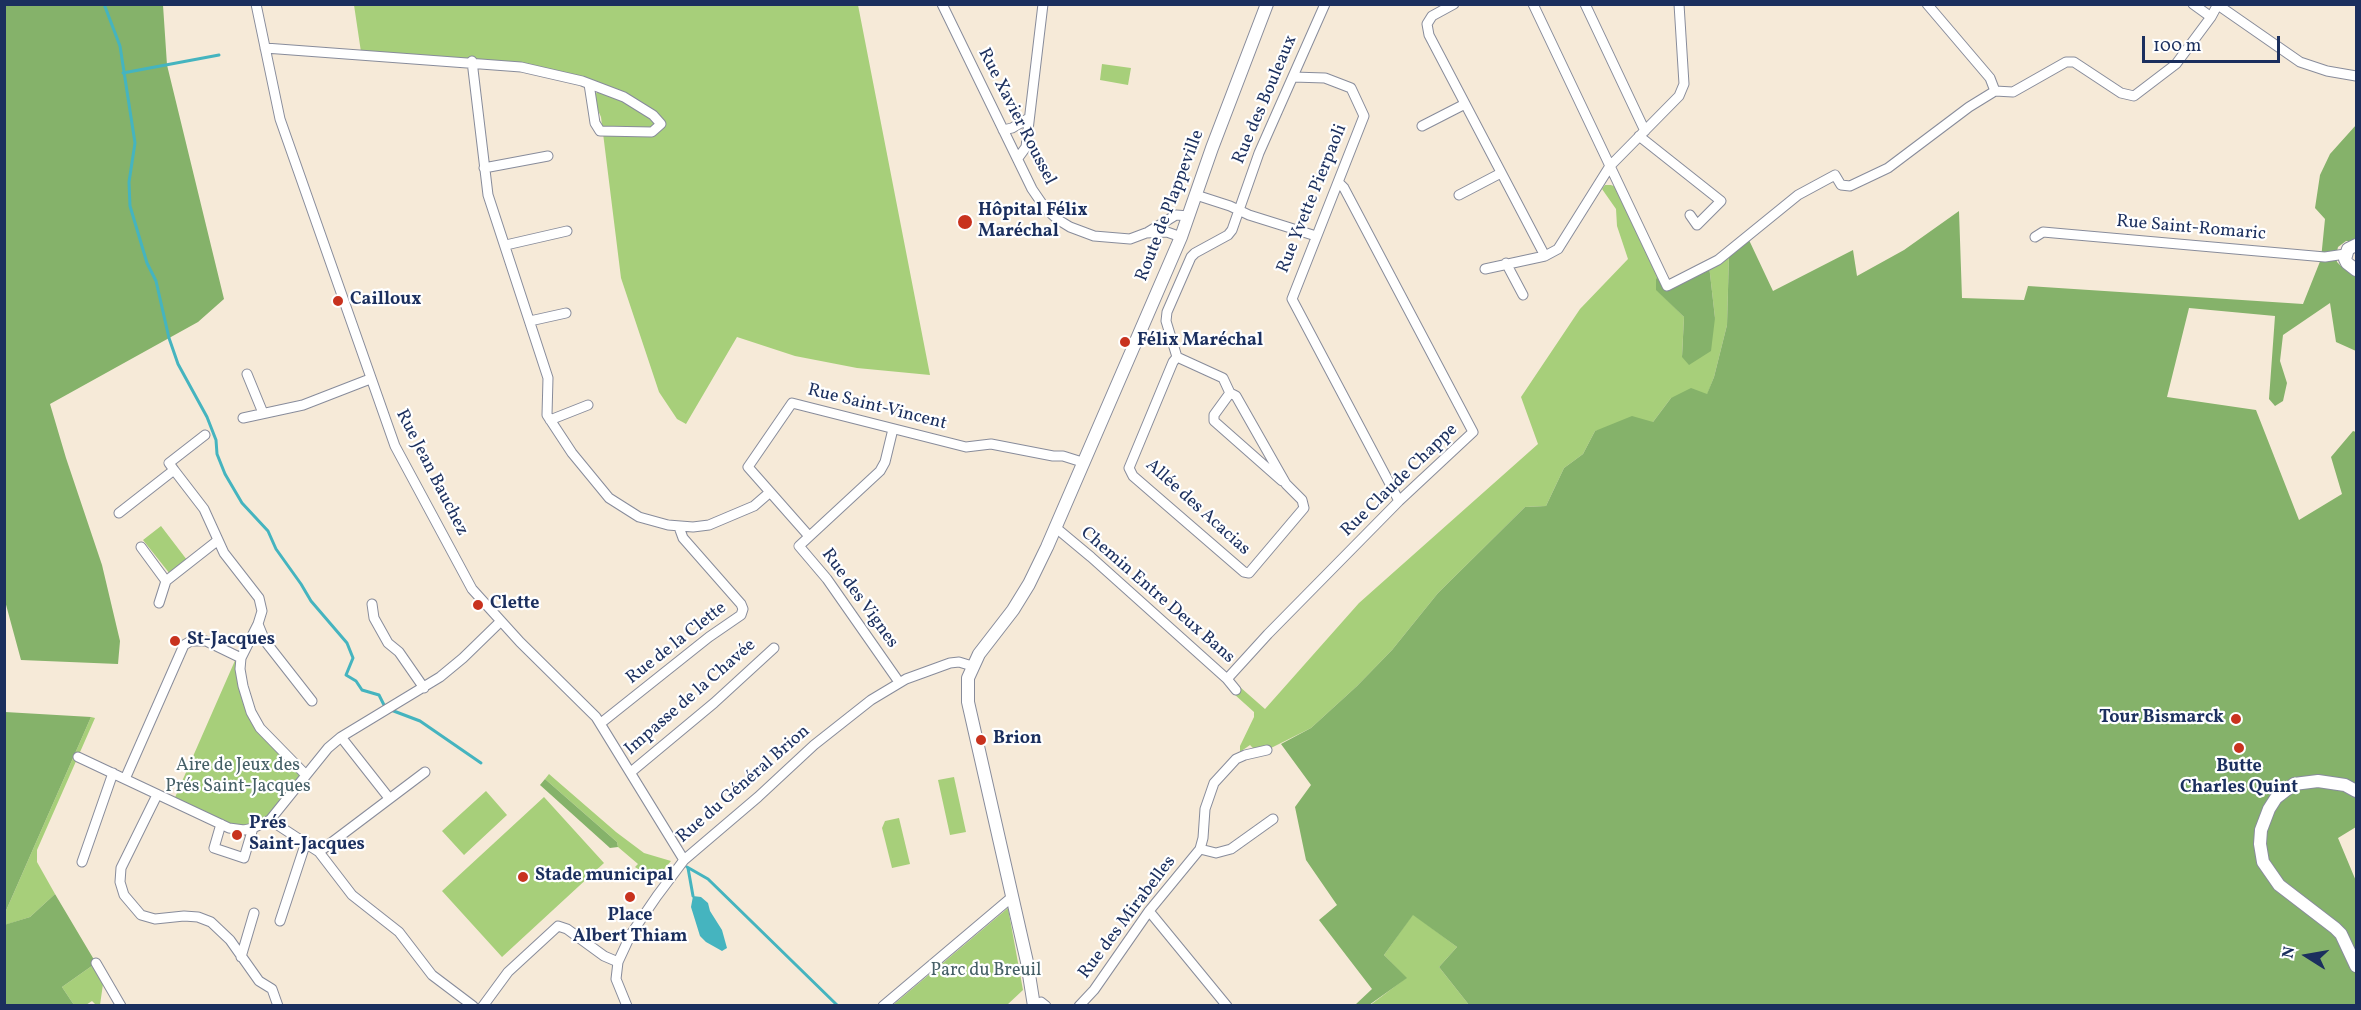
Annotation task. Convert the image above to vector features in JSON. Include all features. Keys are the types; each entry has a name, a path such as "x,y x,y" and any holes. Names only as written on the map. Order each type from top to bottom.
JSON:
{"street":[{"name":"Rue Jean Bauchez","path":"256,4 280,119 395,446 472,589 601,723 684,860"},
{"name":"Rue Xavier Roussel","path":"942,4 1032,189 1045,208 1057,219 1070,227 1094,236 1130,239 1146,233 1176,215 1189,216"},
{"path":"1018,158 1026,147 1043,4"},
{"name":"Route de Plappeville","path":"972,666 1029,584 1055,527 1181,237 1267,4"},
{"name":"Rue des Bouleaux","path":"1239,210 1259,153 1325,4"},
{"path":"1454,4 1432,16 1427,24 1429,35 1545,256"},
{"path":"1533,4 1667,286 1718,260 1798,195 1835,175 1841,184 1850,186 1888,168 1969,107 1995,91 2013,92 2066,62 2074,62 2121,93 2134,96 2176,64 2218,5 2300,62 2327,71 2356,76"},
{"path":"1585,4 1642,133 1721,201 1697,225 1690,215"},
{"path":"1485,269 1545,256 1558,249 1610,166 1679,96 1684,84 1679,4"},
{"path":"1927,4 1990,78 1995,91"},
{"path":"2193,4 2211,17"},
{"path":"265,48 521,66 589,84 624,97 653,115 662,124 651,132 600,131 595,123 589,84"},
{"path":"472,62 488,195 548,378 546,410 550,420 586,472 609,498 639,517 655,523 680,527 709,525 754,506 769,493"},
{"name":"Rue Yvette Pierpaoli","path":"1293,77 1325,78 1350,88 1364,116 1292,298 1399,501"},
{"path":"1422,126 1465,104"},
{"path":"1003,130 1012,128 1029,118"},
{"path":"484,168 548,156"},
{"path":"1459,195 1501,173"},
{"name":"Rue Claude Chappe","path":"1227,679 1399,501 1473,432 1367,230 1339,183"},
{"path":"1196,195 1316,236"},
{"path":"1177,357 1166,321 1167,312 1191,257 1228,236 1239,210"},
{"path":"506,245 567,231"},
{"name":"Rue Xavier Roussel","path":"1146,233 1167,232 1181,237"},
{"name":"Rue Saint-Romaric","path":"2035,237 2043,232 2325,257 2345,254"},
{"path":"2356,245 2348,249 2345,254 2347,263 2356,270"},
{"path":"1506,263 1523,295"},
{"path":"530,321 566,314"},
{"name":"Allée des Acacias","path":"1230,393 1214,415 1214,421 1286,484 1302,500 1304,507 1251,572 1246,573 1133,476 1129,468 1131,460 1177,357 1224,378 1230,393 1236,396 1286,484"},
{"path":"247,374 263,413"},
{"path":"243,418 303,405 370,380"},
{"name":"Rue Saint-Vincent","path":"808,535 748,467 792,403 966,447 991,444 1063,456 1083,462"},
{"path":"550,420 588,405"},
{"name":"Rue des Vignes","path":"893,429 885,462 880,471 808,535 799,546 827,579 899,682"},
{"path":"205,435 169,463 204,509 217,541 232,565 259,598 262,611 242,658 240,669 243,686 251,712 260,728 306,775"},
{"path":"119,513 174,470"},
{"name":"Rue de la Clette","path":"601,723 709,637 741,615 743,609 741,604 683,538 680,527"},
{"name":"Chemin Entre Deux Bans","path":"1055,527 1091,556 1227,679 1236,690"},
{"path":"159,603 166,580 217,541"},
{"path":"141,547 166,580"},
{"path":"372,604 374,618 388,643 399,652 424,688"},
{"path":"78,757 221,824 236,830 253,828 270,820 328,748 341,737 424,688 463,658 501,621"},
{"path":"258,624 266,641 312,701"},
{"path":"125,779 178,653 184,645 190,641 206,641 242,658"},
{"name":"Impasse de la Chavée","path":"631,772 714,703 774,648"},
{"name":"Rue du Général Brion","path":"618,962 632,934 684,860 848,717 899,682 950,663 959,662 972,666"},
{"path":"972,666 968,678 968,702 1038,1005"},
{"path":"341,737 389,798"},
{"name":"Rue des Mirabelles","path":"1079,1005 1094,990 1149,911 1200,849 1208,795 1220,775 1236,759 1245,754 1267,750"},
{"path":"319,852 424,772"},
{"path":"82,862 113,773"},
{"path":"2356,791 2345,785 2325,782 2305,781 2294,784 2276,798 2269,808 2261,830 2260,844 2263,862 2279,885 2341,934 2356,966"},
{"path":"157,795 121,868 120,882 124,895 141,915 155,919 191,916 211,922 222,930 259,981 272,989 278,1005"},
{"name":"Rue des Mirabelles","path":"1200,849 1216,853 1231,849 1273,819"},
{"path":"270,820 319,852 352,895 399,932 432,975 473,1005"},
{"path":"221,824 214,848 244,858 253,828"},
{"path":"280,921 306,842"},
{"path":"884,1005 1012,897"},
{"path":"1149,911 1227,1005"},
{"path":"242,957 254,913"},
{"path":"483,1005 508,972 558,926 567,928 604,956 618,962 616,979 627,1005"},
{"path":"96,963 121,1005"}],"green space":[{"path":"4,5 163,5 167,65 224,299 198,322 50,404 102,565 120,641 118,664 21,660 5,601"},
{"path":"354,5 858,5 930,375 857,368 795,356 737,337 686,424 677,419 659,392 621,278 601,117 595,94 598,92 597,85 487,60 361,52"},
{"path":"1102,64 1131,68 1128,85 1100,80"},
{"path":"2356,125 2356,241 2346,241 2338,247 2336,256 2337,262 2342,267 2356,273 2356,351 2336,342 2330,303 2283,335 2280,361 2287,383 2283,401 2275,406 2269,399 2275,316 2189,308 2167,397 2256,410 2299,520 2342,494 2331,457 2353,431 2356,432 2356,827 2338,838 2356,881 2356,1005 1469,1005 1439,967 1457,947 1413,915 1384,955 1407,978 1369,1005 1355,1005 1372,989 1319,920 1337,905 1306,860 1295,807 1311,785 1281,744 1311,728 1357,686 1392,650 1438,593 1525,507 1546,506 1564,468 1583,454 1595,431 1632,416 1653,422 1671,398 1691,388 1707,394 1714,377 1727,325 1729,254 1749,240 1773,291 1853,250 1857,276 1904,250 1959,211 1962,298 2024,300 2028,286 2303,304 2321,259 2325,219 2315,208 2320,175 2330,154"},
{"path":"1605,185 1621,189 1662,275 1657,290 1684,317 1682,356 1715,318 1709,265 1729,254 1727,325 1707,395 1671,398 1653,422 1595,431 1583,454 1564,468 1546,506 1525,507 1438,593 1392,650 1311,728 1267,750 1253,748 1250,745 1240,752 1240,746 1254,717 1254,712 1234,694 1240,687 1265,709 1359,603 1538,444 1521,397 1580,309 1628,259 1617,226 1616,209 1602,189"},
{"path":"1709,265 1715,318 1711,351 1689,365 1682,357 1684,317 1656,290 1656,279 1662,275 1667,286"},
{"path":"161,526 187,560 170,574 143,540"},
{"name":"Aire de Jeux des Prés Saint-Jacques","path":"237,656 251,712 306,775 270,820 244,830 173,802"},
{"path":"5,712 91,717 5,913"},
{"path":"91,717 95,718 37,850 37,862 55,894 30,917 5,925 5,913"},
{"path":"549,774 644,853 671,861 659,875 645,874 635,867 638,864 618,847 617,842 545,779"},
{"path":"954,777 966,832 950,835 938,780"},
{"path":"545,779 617,842 618,847 610,848 540,785"},
{"path":"486,791 507,815 464,855 442,831"},
{"name":"Stade municipal","path":"544,797 604,863 502,957 442,891"},
{"path":"899,818 910,864 892,868 882,828 885,821"},
{"path":"55,894 96,963 62,987 74,1005 5,1005 4,925 30,917"},
{"name":"Parc du Breuil","path":"1008,908 1023,990 1007,1005 893,1005"},
{"path":"1413,914 1457,947 1439,967 1469,1005 1369,1006 1406,978 1384,955"},
{"path":"96,963 103,984 100,1005 92,1001 86,1005 74,1005 62,987"}],"water":[{"path":"693,896 701,897 708,903 710,911 722,930 727,948 722,951 700,936 691,907"}],"waterway":[{"path":"104,4 120,46 135,143 129,182 130,206 147,263 156,281 169,338 178,364 207,417 225,474 242,503 268,531 276,549 311,601 347,643 353,658 346,675 356,681 362,690 379,695 384,705"},
{"path":"123,73 219,55"},
{"path":"391,710 420,721 481,763"},
{"path":"687,867 708,879 838,1006"},
{"path":"688,868 693,896"}],"place":[{"name":"Hôpital Félix Maréchal","path":"965,222"},
{"name":"Cailloux","path":"338,301"},
{"name":"Félix Maréchal","path":"1125,342"},
{"name":"Clette","path":"478,605"},
{"name":"St-Jacques","path":"175,641"},
{"name":"Tour Bismarck","path":"2236,719"},
{"name":"Brion","path":"981,740"},
{"name":"Butte Charles Quint","path":"2239,748"},
{"name":"Prés Saint-Jacques","path":"237,835"},
{"name":"Stade municipal","path":"523,877"},
{"name":"Place Albert Thiam","path":"630,897"}]}
